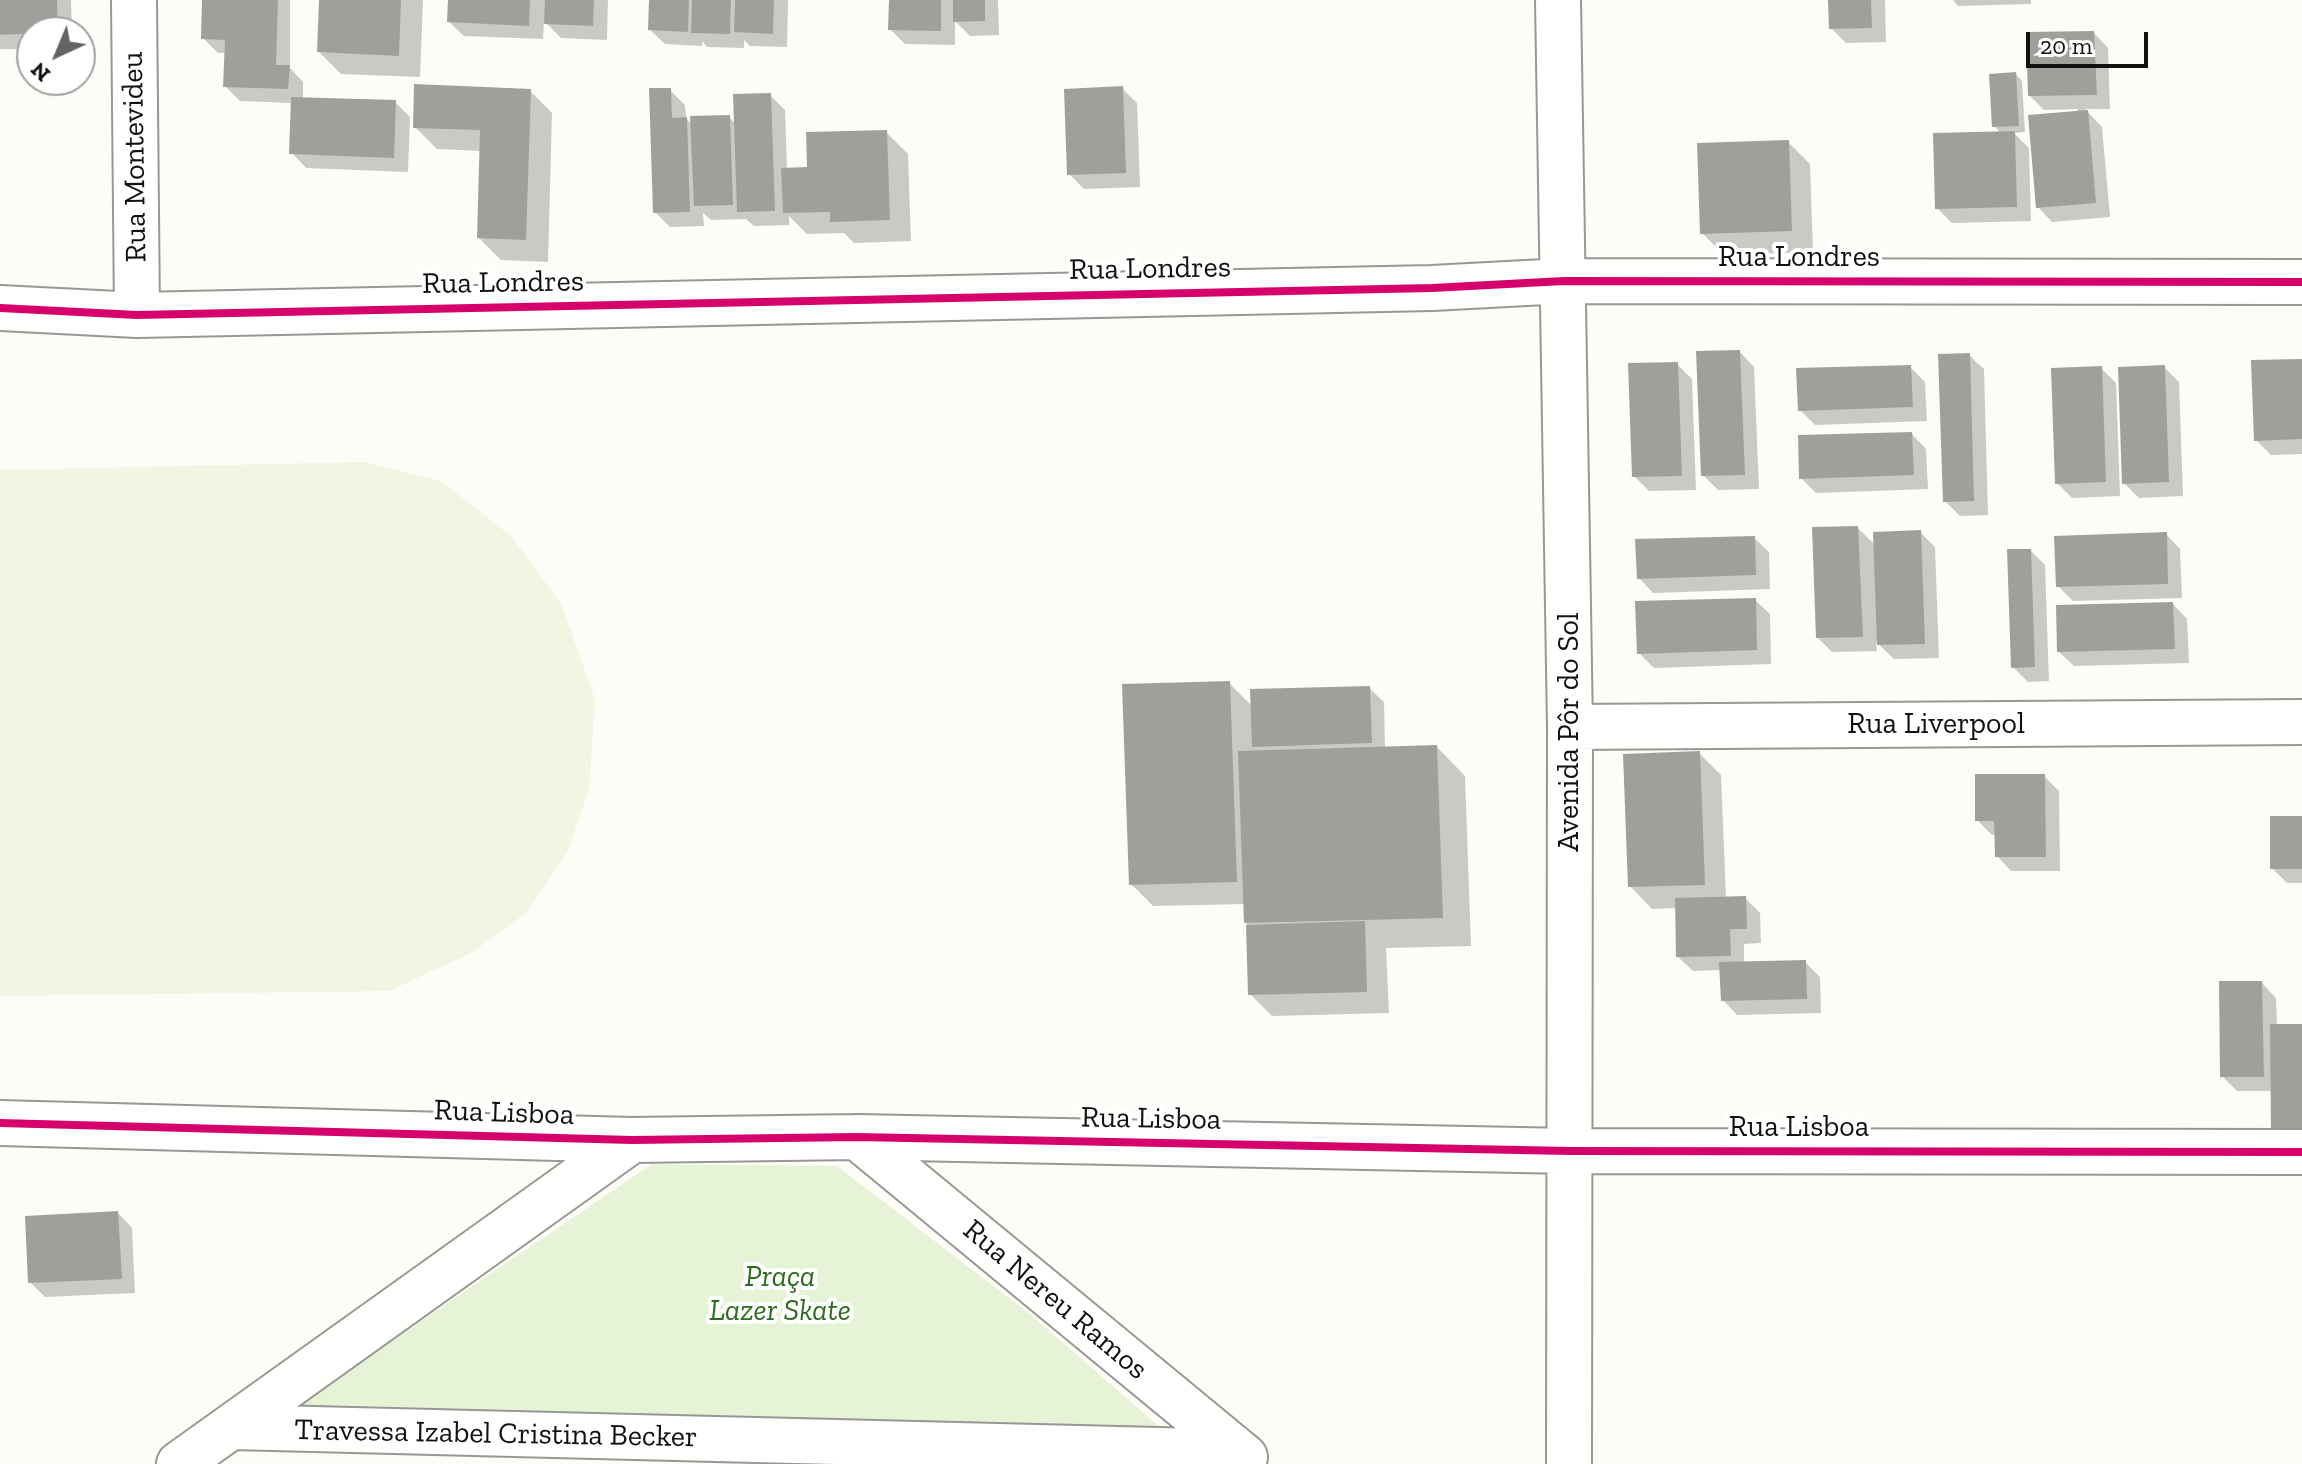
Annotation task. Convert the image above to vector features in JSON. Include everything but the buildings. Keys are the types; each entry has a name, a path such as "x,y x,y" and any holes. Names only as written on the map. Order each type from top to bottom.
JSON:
{"street":[{"name":"Rua Montevideu","path":"134,0 137,315"},
{"name":"Avenida Pôr do Sol","path":"1558,0 1570,727 1569,1464"},
{"name":"Rua Londres","path":"0,308 137,315 1432,288 1564,281 2302,282"},
{"name":"Rua Liverpool","path":"1570,727 2302,722"},
{"name":"Rua Lisboa","path":"0,1123 632,1140 857,1137 1570,1151 2302,1152"},
{"name":"Rua Nereu Ramos","path":"857,1137 1246,1458"},
{"path":"179,1464 632,1140"},
{"name":"Travessa Izabel Cristina Becker","path":"232,1427 1246,1458"}],"green space":[{"path":"364,462 441,481 511,536 562,605 595,700 589,789 567,853 526,913 471,953 389,991 0,996 0,470"},
{"name":"Praça Lazer Skate","path":"652,1164 837,1166 1031,1315 1169,1435 291,1409"}],"cycle path":[{"path":"0,308 137,315 1432,288 1564,281 2302,282"},
{"path":"0,1123 632,1140 857,1137 1570,1151 2302,1152"}]}
